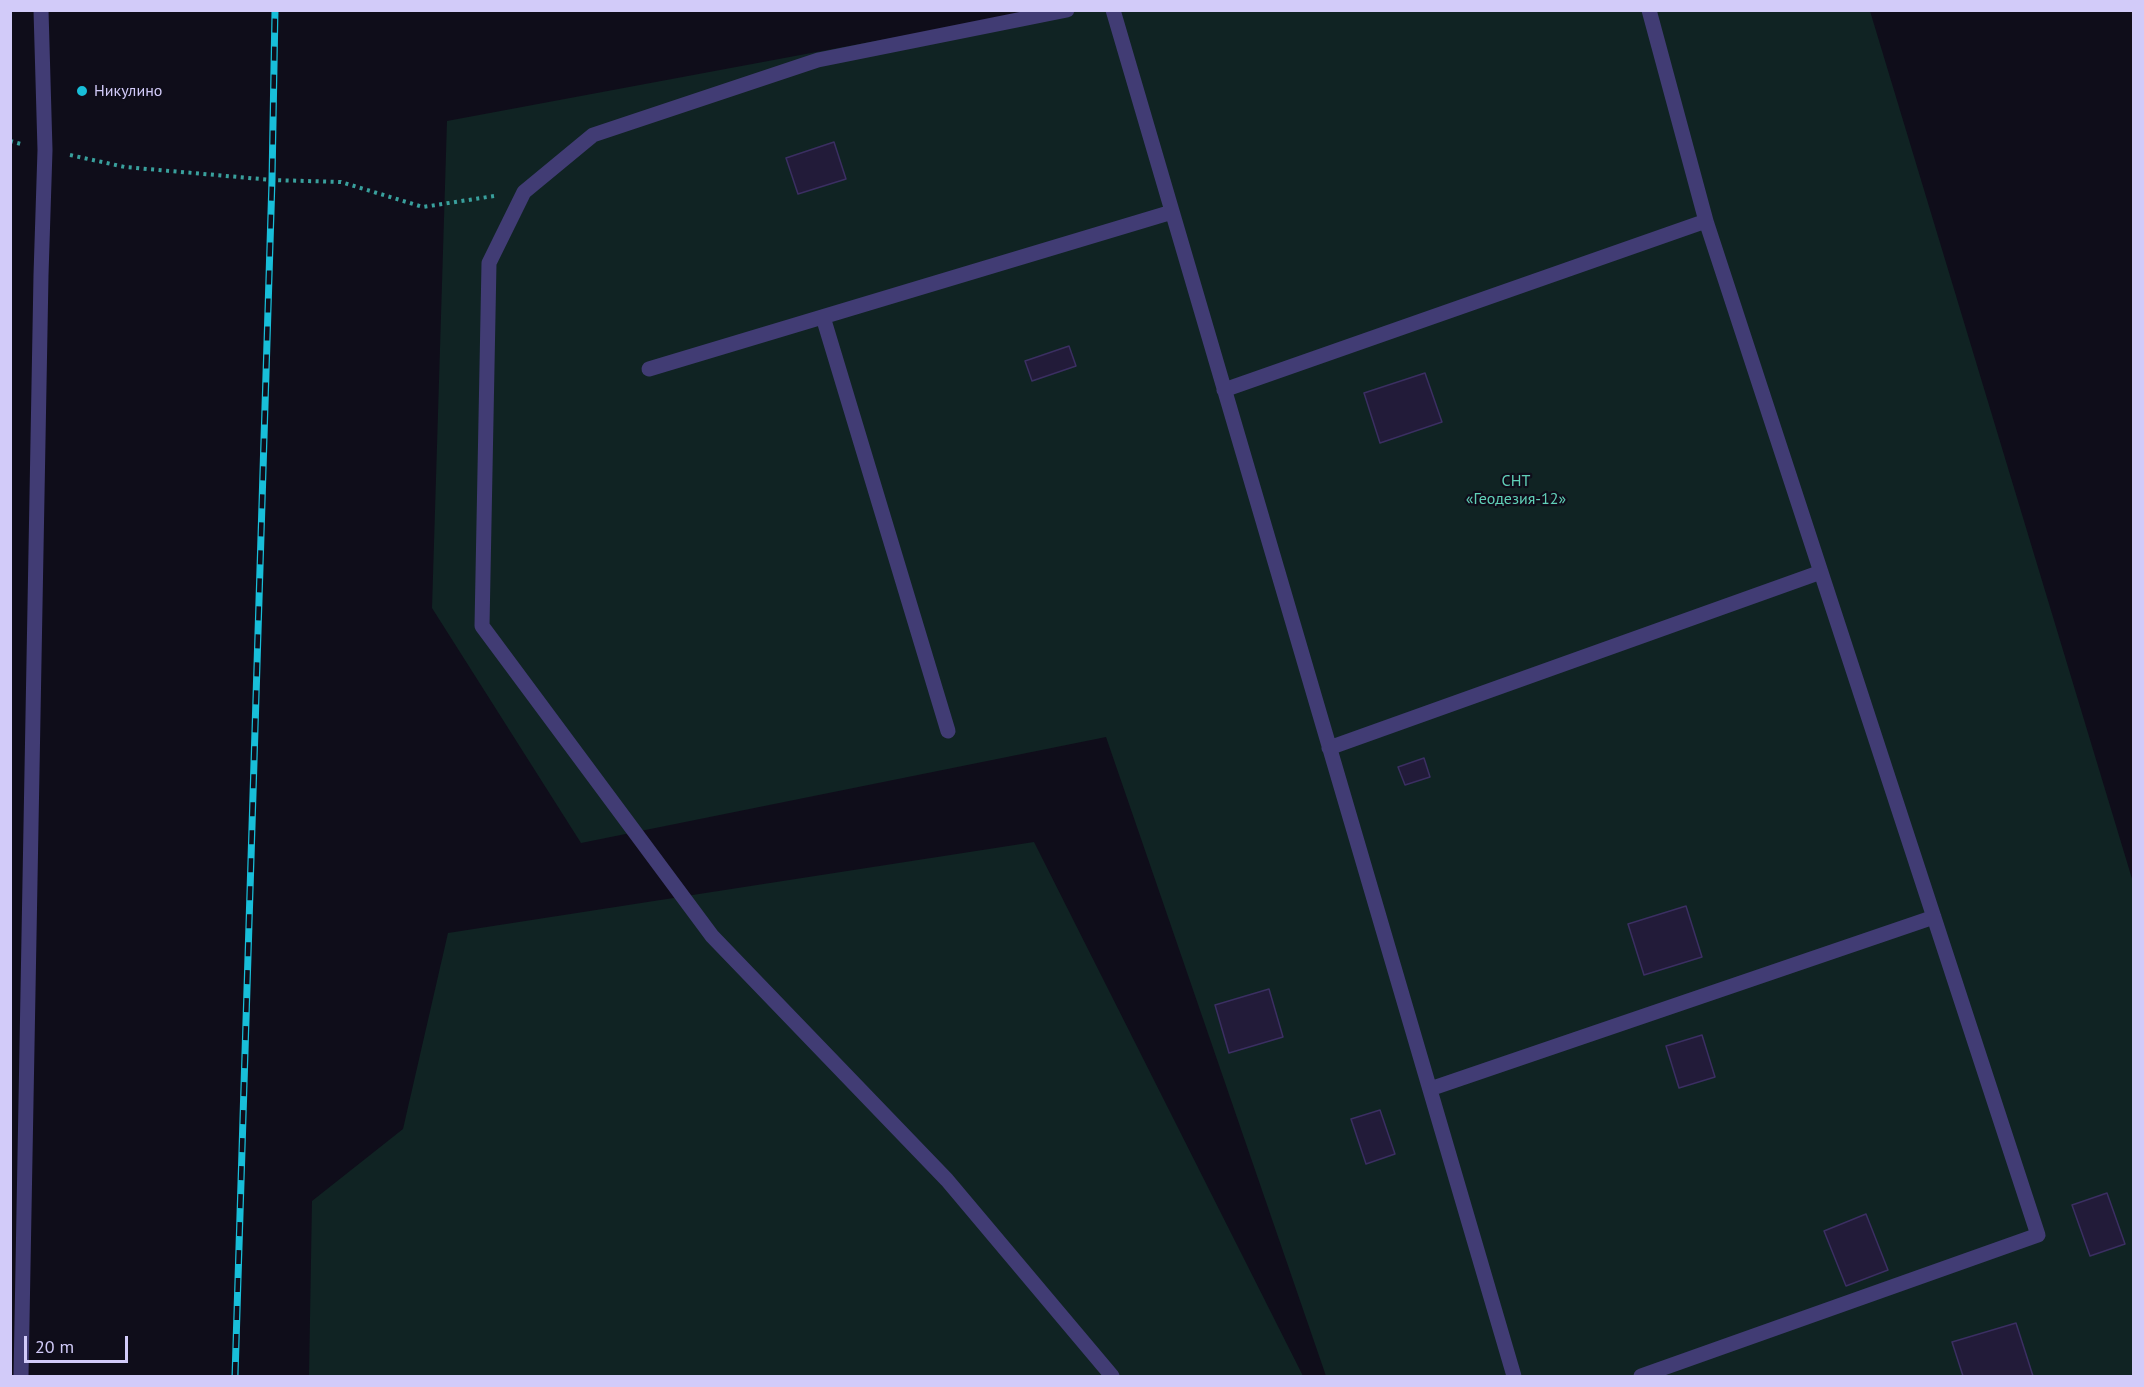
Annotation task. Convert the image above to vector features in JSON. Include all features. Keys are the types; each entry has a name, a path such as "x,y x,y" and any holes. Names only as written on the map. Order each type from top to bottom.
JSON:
{"street":[{"path":"21,1377 45,150 42,10"},
{"path":"1067,10 818,60 593,135 524,192 489,263 482,626 712,936 947,1180 1112,1377"},
{"path":"1113,10 1514,1377"},
{"path":"1641,1377 2038,1235 1706,221 1649,10"},
{"path":"649,369 1172,212"},
{"path":"1224,390 1706,221"},
{"path":"823,317 948,731"},
{"path":"1329,748 1821,572"},
{"path":"1430,1089 1934,917"}],"path":[{"path":"45,150 125,167 272,180 341,182 423,207 524,192"}],"green space":[{"name":"СНТ «Геодезия-12»","path":"1036,11 1870,11 2133,882 2133,1376 1326,1376 1106,737 581,843 432,608 447,121"},
{"path":"1034,842 1303,1376 309,1376 312,1201 403,1129 448,933"}],"building":[{"path":"834,142 846,179 798,194 786,158"},
{"path":"1069,346 1076,366 1032,381 1025,361"},
{"path":"1425,373 1442,422 1380,443 1364,393"},
{"path":"1424,758 1430,777 1405,785 1398,767"},
{"path":"1686,906 1702,957 1644,975 1628,924"},
{"path":"1269,989 1283,1037 1229,1053 1215,1005"},
{"path":"1702,1035 1715,1077 1679,1088 1666,1046"},
{"path":"1380,1110 1395,1154 1366,1164 1351,1119"},
{"path":"2107,1193 2125,1244 2090,1256 2072,1205"},
{"path":"1866,1214 1888,1270 1846,1286 1824,1231"},
{"path":"2016,1323 2033,1376 1963,1376 1952,1342"}],"railway":[{"path":"235,1376 272,180 275,10"}],"place":[{"name":"Никулино","path":"82,91"}]}
